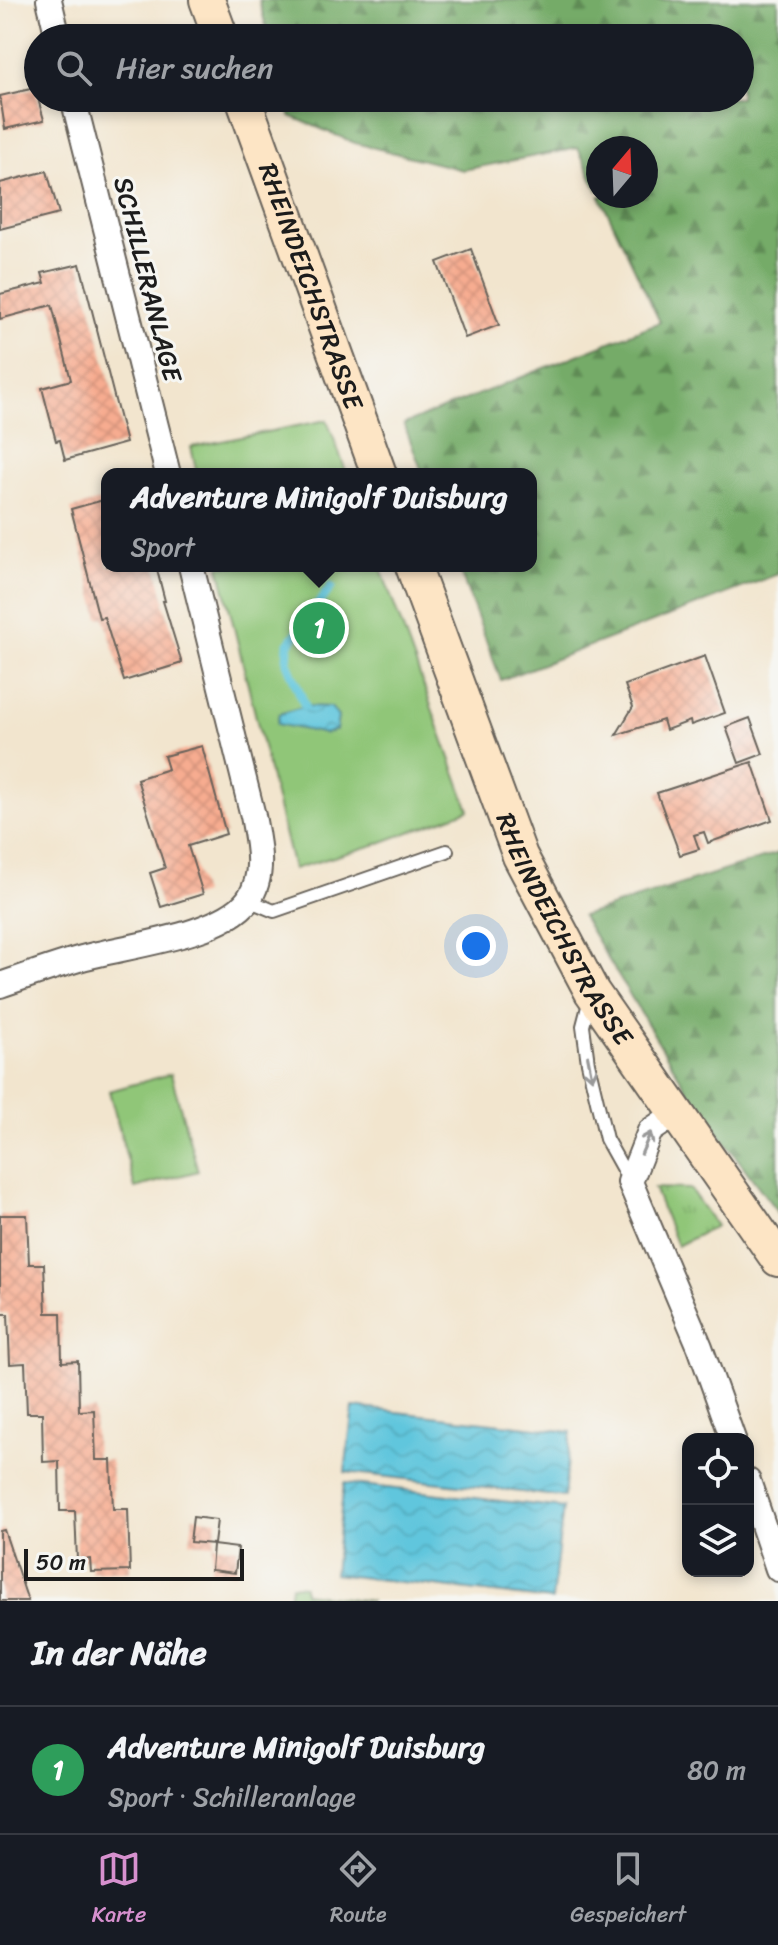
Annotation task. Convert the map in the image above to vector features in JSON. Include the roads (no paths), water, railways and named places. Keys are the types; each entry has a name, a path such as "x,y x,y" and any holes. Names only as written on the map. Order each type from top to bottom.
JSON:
{"main road":[{"path":"207,0 216,24"},
{"name":"RHEINDEICHSTRASSE","path":"248,112 377,468"},
{"name":"RHEINDEICHSTRASSE","path":"415,572 520,856 592,992 778,1259"}],"street":[{"path":"49,0 55,24"},
{"name":"SCHILLERANLAGE","path":"77,112 166,468"},
{"path":"0,985 81,958 196,932 232,913 252,892 260,851 258,839 192,572"},
{"path":"675,1114 650,1131 630,1182 700,1347 731,1433"},
{"path":"754,1499 778,1569"}],"lane":[{"path":"252,892 274,911 447,851"},
{"path":"592,992 583,1026 588,1063 606,1139 630,1182"}],"water":[{"path":"305,706 331,707 338,717 336,730 325,734 277,724 279,714"},
{"path":"353,1407 571,1432 564,1497 345,1472"},
{"path":"344,1483 563,1508 552,1600 334,1574"}],"waterway":[{"path":"305,706 287,662 288,645 331,587"}],"place":[{"name":"Adventure Minigolf Duisburg","path":"319,628"}]}
